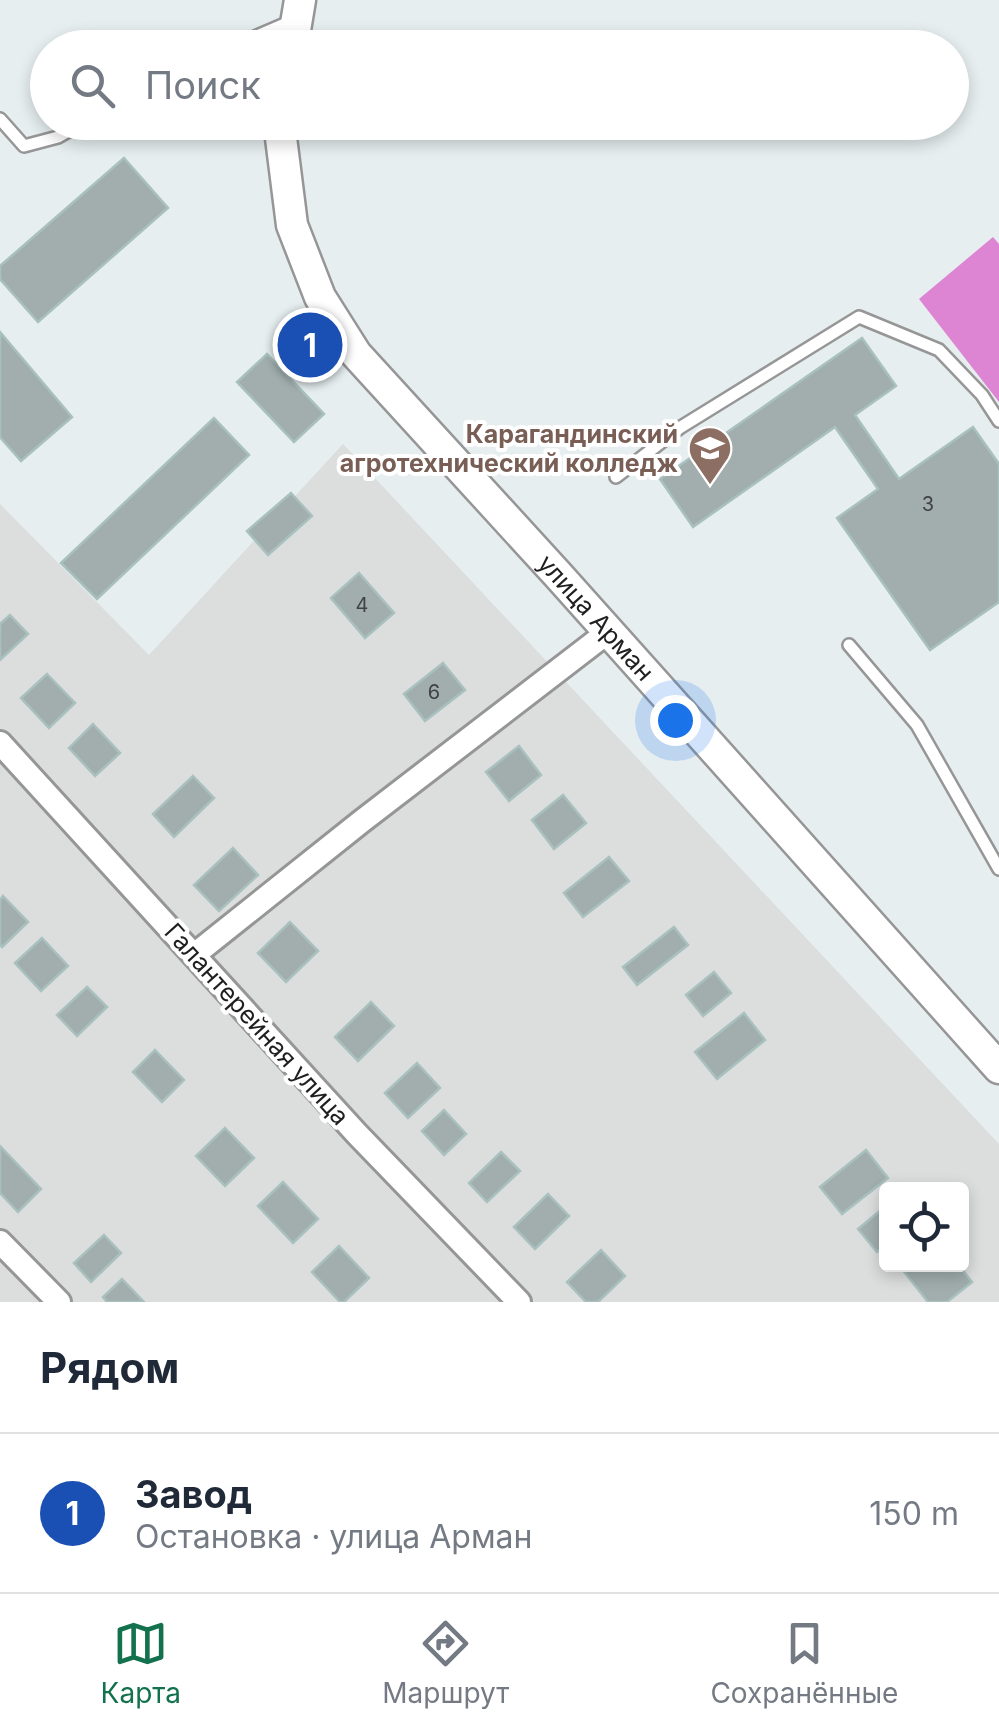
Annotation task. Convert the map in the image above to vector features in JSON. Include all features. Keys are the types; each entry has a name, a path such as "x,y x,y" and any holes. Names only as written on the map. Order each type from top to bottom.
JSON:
{"street":[{"name":"улица Арман","path":"282,140 292,225 320,297 356,354 999,1068"},
{"path":"194,955 608,632"},
{"name":"Галантерейная улица","path":"0,743 357,1134 519,1302"},
{"path":"0,1242 59,1302"}],"lane":[{"path":"0,120 24,146 47,140"},
{"path":"616,477 681,427 859,317 940,350 982,395 999,421"},
{"path":"849,644 917,725 999,869"}],"shaded area":[{"path":"993,237 999,244 999,402 919,299"},
{"path":"343,444 999,1144 999,1302 0,1302 0,504 149,655"}],"building":[{"path":"124,158 168,208 38,322 0,279 0,266"},
{"path":"0,332 72,417 21,461 0,437"},
{"path":"862,338 896,386 855,415 899,479 973,427 999,464 999,602 930,650 837,518 878,489 835,427 693,527 660,479"},
{"path":"267,354 324,414 294,442 237,382"},
{"path":"214,418 249,455 97,599 61,563"},
{"path":"291,493 312,516 268,555 247,531"},
{"path":"359,573 394,613 365,638 331,598"},
{"path":"10,615 28,634 0,660 0,624"},
{"path":"443,663 465,690 425,721 404,694"},
{"path":"47,674 75,703 49,728 21,698"},
{"path":"93,724 120,753 95,776 69,748"},
{"path":"519,746 541,775 509,801 486,772"},
{"path":"193,776 214,798 174,837 153,814"},
{"path":"563,795 586,823 554,849 532,820"},
{"path":"233,848 258,875 219,911 194,885"},
{"path":"609,857 629,881 583,917 564,893"},
{"path":"3,896 28,922 2,947 0,900"},
{"path":"290,922 318,951 286,982 258,953"},
{"path":"674,927 688,945 637,985 623,967"},
{"path":"42,938 68,966 41,991 15,963"},
{"path":"714,972 731,993 703,1016 686,995"},
{"path":"87,987 107,1007 77,1036 57,1015"},
{"path":"371,1002 394,1026 358,1061 335,1037"},
{"path":"744,1013 765,1040 717,1079 695,1052"},
{"path":"155,1050 184,1080 162,1102 133,1072"},
{"path":"417,1063 440,1088 408,1118 385,1093"},
{"path":"444,1110 466,1134 444,1155 422,1131"},
{"path":"225,1128 254,1158 225,1186 196,1156"},
{"path":"0,1146 41,1189 18,1212 0,1193"},
{"path":"866,1150 888,1178 842,1214 820,1187"},
{"path":"501,1152 520,1171 487,1202 469,1183"},
{"path":"283,1182 318,1219 293,1243 258,1206"},
{"path":"548,1194 569,1216 535,1249 514,1227"},
{"path":"879,1212 879,1250 877,1252 858,1229"},
{"path":"104,1235 121,1253 91,1282 74,1263"},
{"path":"339,1246 369,1278 344,1302 312,1272"},
{"path":"601,1250 625,1276 598,1302 586,1302 567,1282"},
{"path":"904,1272 964,1272 972,1282 947,1302 928,1302"},
{"path":"122,1279 144,1302 107,1302 103,1297"}],"place":[{"name":"Завод","path":"310,345"},
{"name":"Карагандинский агротехнический колледж","path":"710,486"}]}
